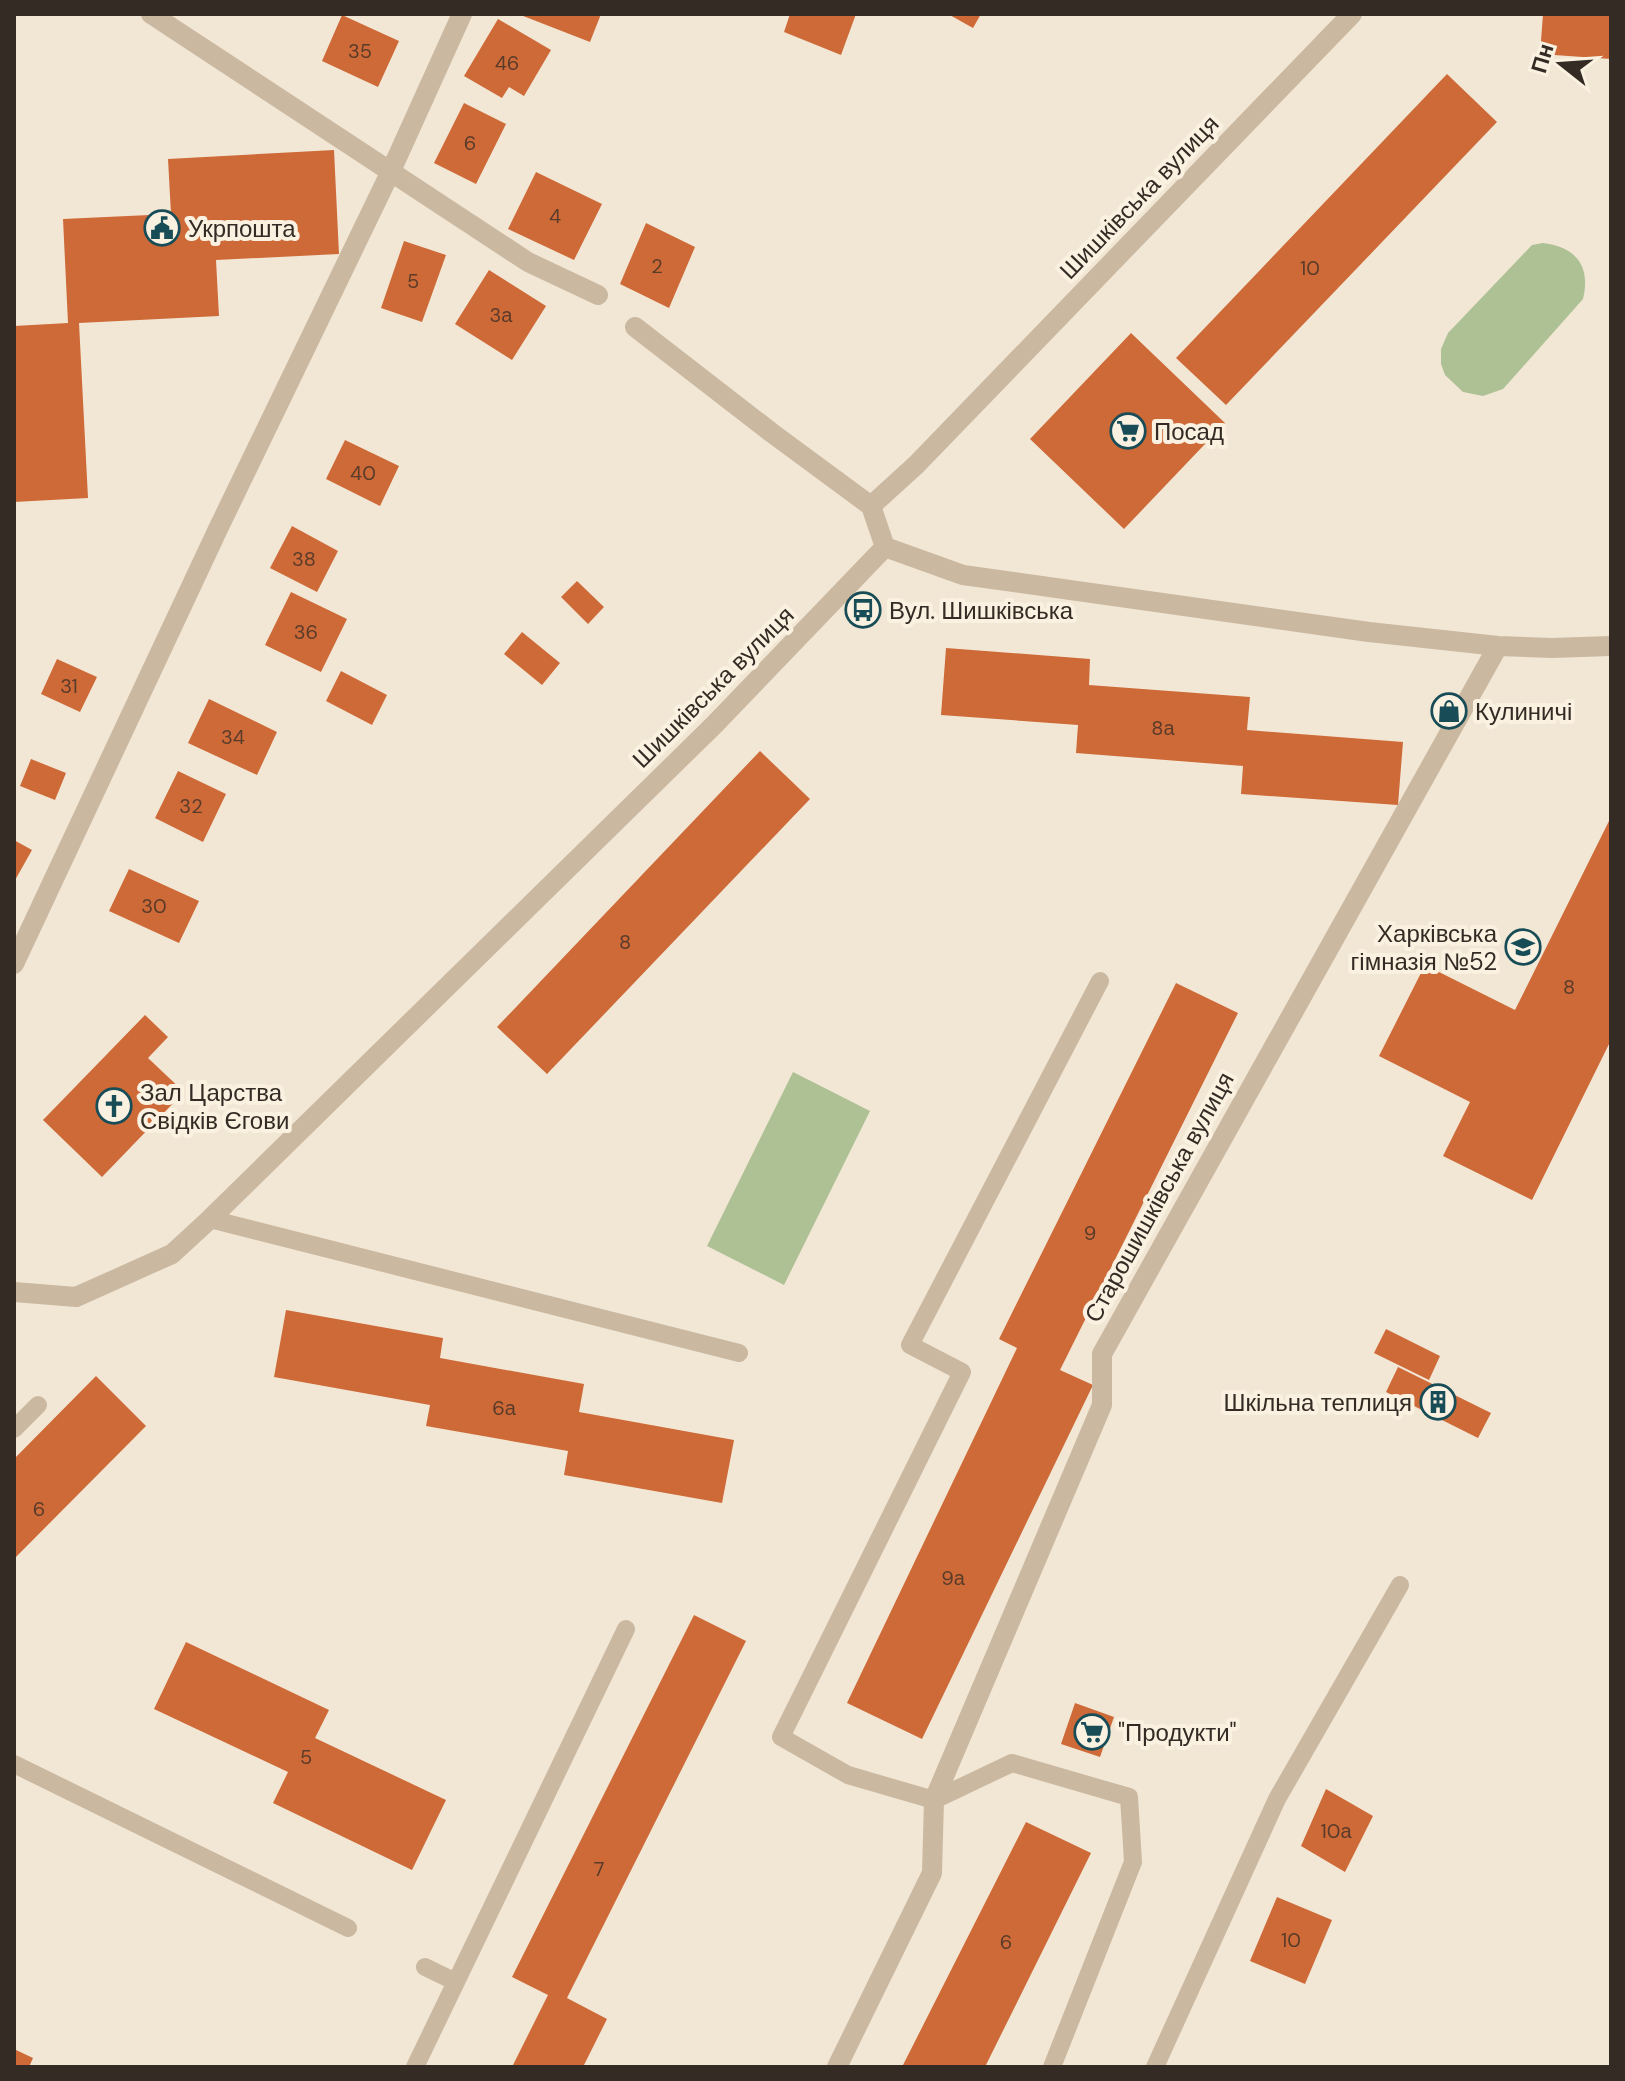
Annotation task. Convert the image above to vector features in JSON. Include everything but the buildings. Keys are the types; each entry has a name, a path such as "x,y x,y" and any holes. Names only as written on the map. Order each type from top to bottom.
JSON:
{"street":[{"path":"151,14 528,262 598,295"},
{"path":"14,964 218,529 390,173 462,14"},
{"name":"Шишківська вулиця","path":"871,506 927,454 1352,14"},
{"path":"635,327 871,506 885,547 963,575 1369,632 1498,646 1611,646"},
{"name":"Шишківська вулиця","path":"14,1292 76,1297 172,1254 714,725 885,547"},
{"name":"Старошишківська вулиця","path":"837,2067 932,1873 934,1800 1102,1405 1102,1354 1498,646"}],"lane":[{"path":"1052,2067 1133,1862 1129,1797 1012,1763 934,1800 848,1775 781,1737 962,1372 910,1345 1100,981"},
{"path":"210,1219 739,1353"},
{"path":"14,1429 38,1405"},
{"path":"1155,2067 1277,1799 1400,1585"},
{"path":"415,2067 626,1629"},
{"path":"14,1764 348,1928"},
{"path":"425,1967 456,1982"}],"green space":[{"path":"1543,243 1564,249 1578,260 1585,277 1583,299 1503,389 1483,396 1463,392 1445,375 1441,364 1441,349 1448,333 1532,245"},
{"path":"793,1072 870,1111 784,1285 707,1246"}],"place":[{"name":"Укрпошта","path":"162,228"},
{"name":"Посад","path":"1128,431"},
{"name":"Вул. Шишківська","path":"863,610"},
{"name":"Кулиничі","path":"1449,711"},
{"name":"Харківська гімназія №52","path":"1523,947"},
{"name":"Зал Царства Свідків Єгови","path":"114,1106"},
{"name":"Шкільна теплиця","path":"1438,1402"},
{"name":"\"Продукти\"","path":"1092,1732"}]}
